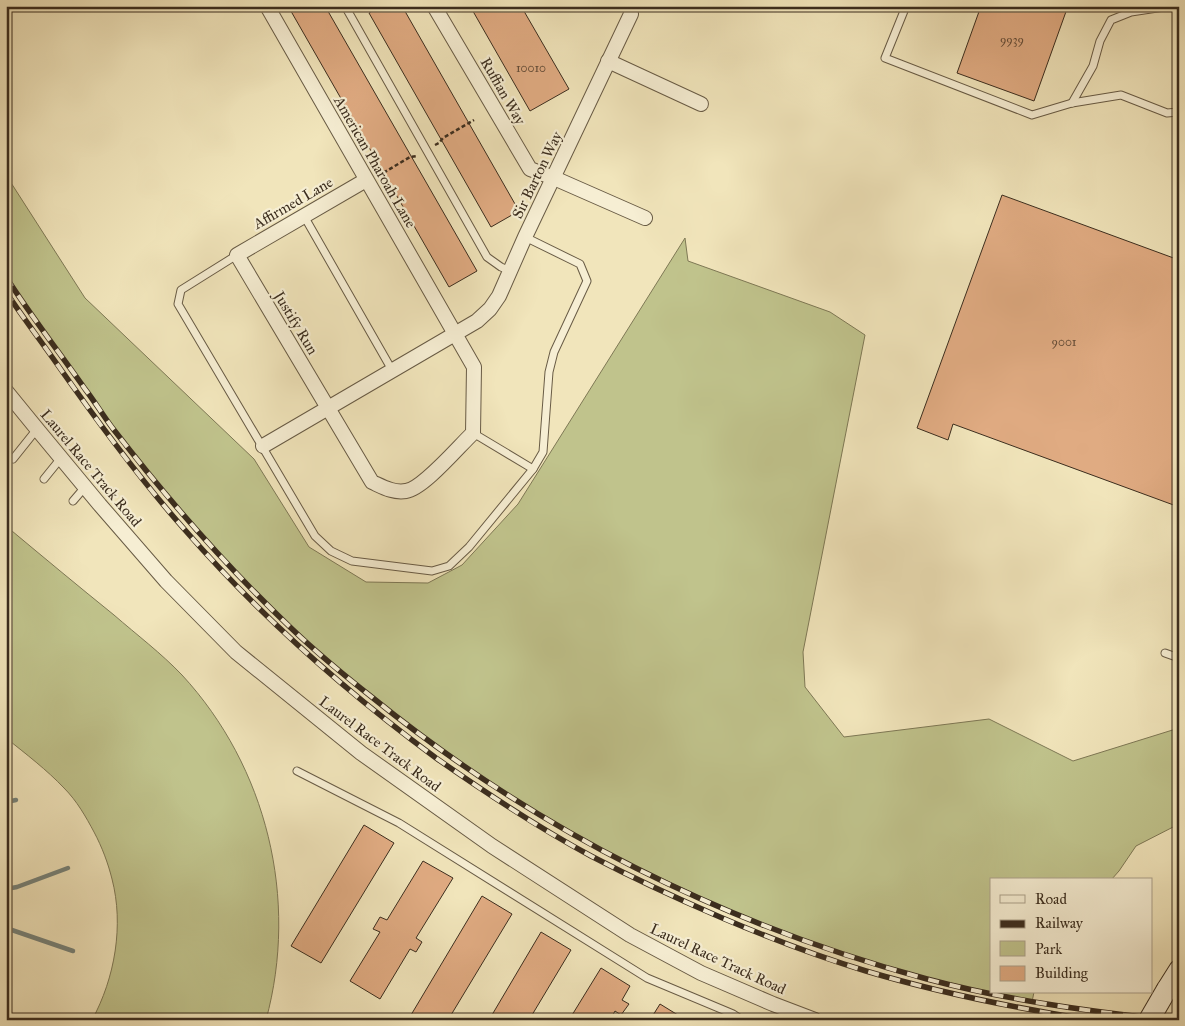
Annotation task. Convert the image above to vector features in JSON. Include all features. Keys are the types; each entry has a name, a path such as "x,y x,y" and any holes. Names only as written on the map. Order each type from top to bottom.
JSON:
{"street":[{"name":"American Pharoah Lane","path":"267,6 372,178 474,367 473,433"},
{"name":"Ruffian Way","path":"434,6 530,169 645,218"},
{"name":"Sir Barton Way","path":"262,446 477,321 490,309 499,296 631,14"},
{"path":"608,61 701,104"},
{"name":"Affirmed Lane","path":"237,255 372,178"},
{"name":"Justify Run","path":"237,255 372,482 390,490 407,491 424,482 473,433"},
{"name":"Laurel Race Track Road","path":"8,399 37,429 166,581 236,652 361,753 492,846 630,935 701,973 815,1020"},
{"path":"1149,1020 1179,970"}],"lane":[{"path":"345,6 487,257 501,268 510,272"},
{"path":"906,6 885,58 1032,115 1072,103 1121,95 1167,113 1179,112"},
{"path":"1072,103 1093,66 1100,41 1111,20 1131,12 1164,7 1179,7"},
{"path":"304,216 392,370"},
{"path":"237,255 181,290 178,304 315,536 331,551 352,561 432,571 449,566 469,548 533,469 544,452 549,372 554,352 587,281 580,264 525,238"},
{"path":"13,459 37,429"},
{"path":"473,433 533,469"},
{"path":"44,479 61,458"},
{"path":"73,501 85,487"},
{"path":"1165,653 1179,658"},
{"path":"297,771 398,823 647,978 733,1014 742,1020"}],"path":[{"path":"432,147 443,138 474,120"},
{"path":"372,178 422,153"}],"green space":[{"path":"6,175 85,298 254,459 309,547 366,582 428,583 462,565 518,504 685,238 688,261 830,312 865,335 803,652 805,687 844,737 989,719 1073,761 1179,728 1179,824 1136,846 1113,878 990,878 990,993 870,963 756,923 595,847 468,769 388,711 292,629 224,560 166,494 112,427 6,277"},
{"path":"6,526 174,667 211,711 236,751 255,793 268,837 276,882 279,928 275,974 266,1020 92,1020 107,987 112,969 117,933 116,897 102,849 91,826 77,804 51,775 6,738"},
{"path":"995,994 1034,994 1032,1002"}],"building":[{"path":"288,6 325,6 477,271 449,287"},
{"path":"380,6 402,6 519,211 491,227 369,13"},
{"path":"470,6 521,6 569,89 530,111"},
{"path":"981,6 1068,6 1034,101 957,73"},
{"path":"1002,195 1179,260 1179,507 953,424 948,440 917,428"},
{"path":"364,825 394,843 321,963 291,946"},
{"path":"423,861 453,878 416,938 422,942 416,952 410,949 380,999 350,981 380,932 373,929 380,917 387,920"},
{"path":"482,896 512,914 448,1020 408,1020"},
{"path":"541,932 571,950 529,1020 489,1020"},
{"path":"601,968 630,986 622,1000 629,1004 621,1015 615,1011 610,1020 569,1020"},
{"path":"660,1004 686,1020 650,1020"}],"waterway":[{"path":"6,802 16,800"},
{"path":"6,889 17,887 68,868"},
{"path":"6,928 73,951"}],"railway":[{"path":"6,277 114,430 155,482 221,557 267,605 321,655 435,746 500,790 567,831 635,868 706,901 778,931 852,957 927,979 990,994"},
{"path":"6,292 119,449 151,490 214,562 273,622 336,679 436,758 474,784 531,821 591,856 687,903 810,953 894,979 950,993 1091,1020"},
{"path":"992,994 1077,1009 1168,1020"}]}
